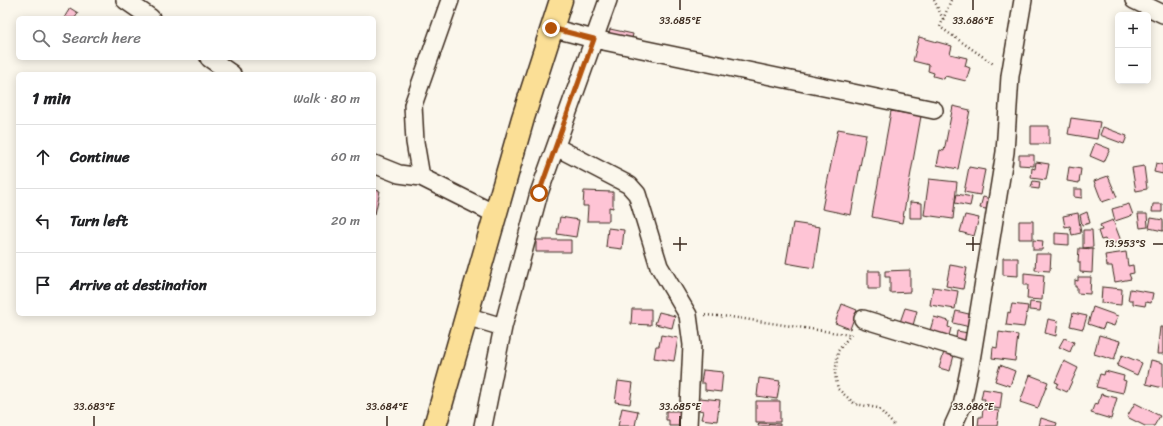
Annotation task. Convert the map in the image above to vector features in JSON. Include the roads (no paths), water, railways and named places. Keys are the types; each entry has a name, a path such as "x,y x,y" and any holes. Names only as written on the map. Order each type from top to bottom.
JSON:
{"main road":[{"path":"435,426 522,118 561,0"}],"street":[{"path":"125,0 148,16"},
{"path":"421,177 415,142 413,105 450,0"},
{"path":"483,426 503,326 539,193 608,0"},
{"path":"953,426 962,406 1005,152 1010,76 1023,0"},
{"path":"1134,0 1163,14"},
{"path":"551,28 594,39 934,110"},
{"path":"212,60 229,72"},
{"path":"556,147 629,184 637,194 659,266 688,314 692,345 688,426"},
{"path":"376,165 399,174 421,177 495,214"},
{"path":"466,316 503,326"},
{"path":"863,319 972,352"}]}
